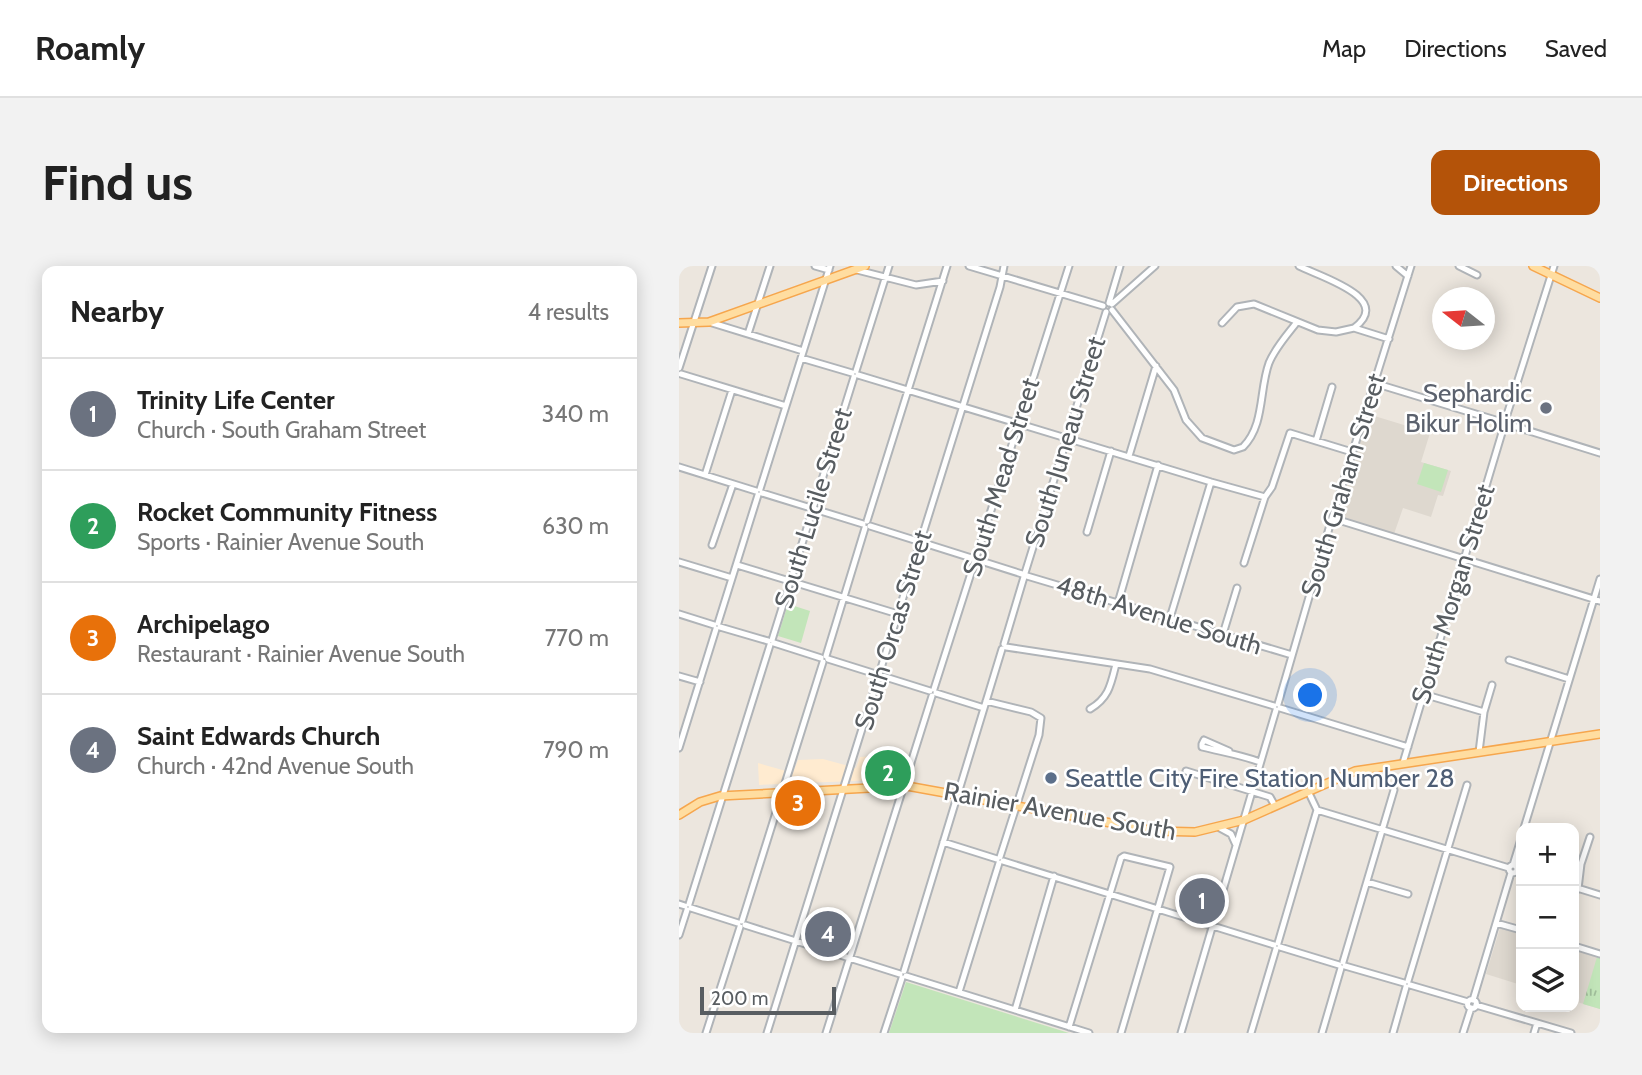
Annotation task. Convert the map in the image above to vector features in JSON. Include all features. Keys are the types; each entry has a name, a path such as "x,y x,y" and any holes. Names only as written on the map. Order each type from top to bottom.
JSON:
{"main road":[{"path":"679,323 709,322 865,266"},
{"path":"1533,266 1600,298"},
{"name":"Rainier Avenue South","path":"679,815 700,802 722,796 904,786 1166,832 1195,832 1244,820 1355,771 1600,734"}],"street":[{"path":"712,266 679,372 786,406"},
{"path":"748,334 771,266"},
{"path":"679,748 829,268 815,266"},
{"name":"South Lucile Street","path":"679,935 889,266"},
{"path":"706,1033 947,266"},
{"path":"969,266 1109,307 1174,390 1186,420 1202,438 1234,450 1240,450 1253,433 1268,365 1297,321"},
{"name":"South Orcas Street","path":"767,1033 963,406 1004,266"},
{"name":"South Mead Street","path":"826,1033 1069,266"},
{"name":"South Juneau Street","path":"884,1033 1120,266"},
{"path":"1109,307 1156,266"},
{"path":"1222,323 1232,311 1246,304 1261,305 1327,332 1346,331 1360,323 1365,313 1364,305 1356,293 1299,266"},
{"path":"1396,266 1408,276"},
{"name":"South Graham Street","path":"1181,1033 1352,452 1411,266"},
{"path":"1459,266 1477,275"},
{"name":"South Morgan Street","path":"1403,763 1554,266"},
{"path":"855,270 916,285 943,281"},
{"path":"709,322 855,374 1265,497"},
{"path":"1354,328 1389,338"},
{"path":"1129,456 1156,366"},
{"path":"1374,383 1600,453"},
{"path":"1315,441 1332,387"},
{"path":"705,475 732,390"},
{"path":"1244,563 1265,497 1272,487 1290,433 1352,452"},
{"path":"1087,532 1111,451"},
{"path":"1118,603 1158,465"},
{"name":"48th Avenue South","path":"680,470 705,475 975,560 1292,655"},
{"path":"1170,618 1211,482"},
{"path":"712,545 733,484"},
{"path":"1332,519 1597,600"},
{"path":"679,562 732,579"},
{"path":"737,565 898,614"},
{"path":"1526,823 1569,679 1597,600 1600,579"},
{"path":"1223,634 1237,588"},
{"path":"679,614 933,692 1037,713 1041,718 959,992"},
{"path":"1004,647 1152,670 1408,747"},
{"path":"1509,660 1569,679"},
{"path":"1090,709 1108,694 1117,664"},
{"path":"679,676 700,682"},
{"path":"1479,752 1484,712 1492,685"},
{"path":"1423,694 1484,712"},
{"path":"1229,751 1260,762"},
{"path":"1186,771 1270,796 1275,806"},
{"path":"1393,1033 1467,785"},
{"path":"1251,1033 1317,810 1308,790"},
{"path":"1322,1033 1394,790"},
{"path":"1317,810 1514,869 1463,1033"},
{"path":"1220,828 1231,834 1236,846"},
{"path":"1576,886 1590,837"},
{"path":"943,842 1277,946 1571,1033"},
{"path":"1069,1027 1121,858 1124,856 1170,867 1121,1033"},
{"path":"1015,1010 1054,876"},
{"path":"1367,882 1408,894"},
{"path":"1579,889 1600,895"},
{"path":"686,907 1089,1033"},
{"path":"1496,923 1516,929"},
{"path":"1579,948 1600,954"},
{"path":"1534,1033 1537,1023"}],"shaded area":[{"path":"1368,414 1430,433 1421,462 1451,471 1443,496 1438,495 1431,517 1403,508 1394,534 1337,516"},
{"path":"885,755 907,764 902,779 759,785 758,763 793,773 798,760 823,759 856,768 860,757"},
{"path":"1500,928 1516,933 1516,983 1486,974"},
{"path":"1579,952 1600,958 1600,1009 1579,1003"}],"green space":[{"path":"1424,463 1448,470 1441,492 1417,484"},
{"path":"788,604 810,611 801,643 778,636"},
{"path":"1597,957 1600,958 1600,1009 1583,1004"},
{"path":"906,982 1069,1033 889,1033"}],"place":[{"name":"Sephardic Bikur Holim","path":"1546,408"},
{"name":"Rocket Community Fitness","path":"888,773"},
{"name":"Seattle City Fire Station Number 28","path":"1051,778"},
{"name":"Archipelago","path":"798,803"},
{"name":"Trinity Life Center","path":"1202,901"},
{"name":"Saint Edwards Church","path":"828,934"}]}
